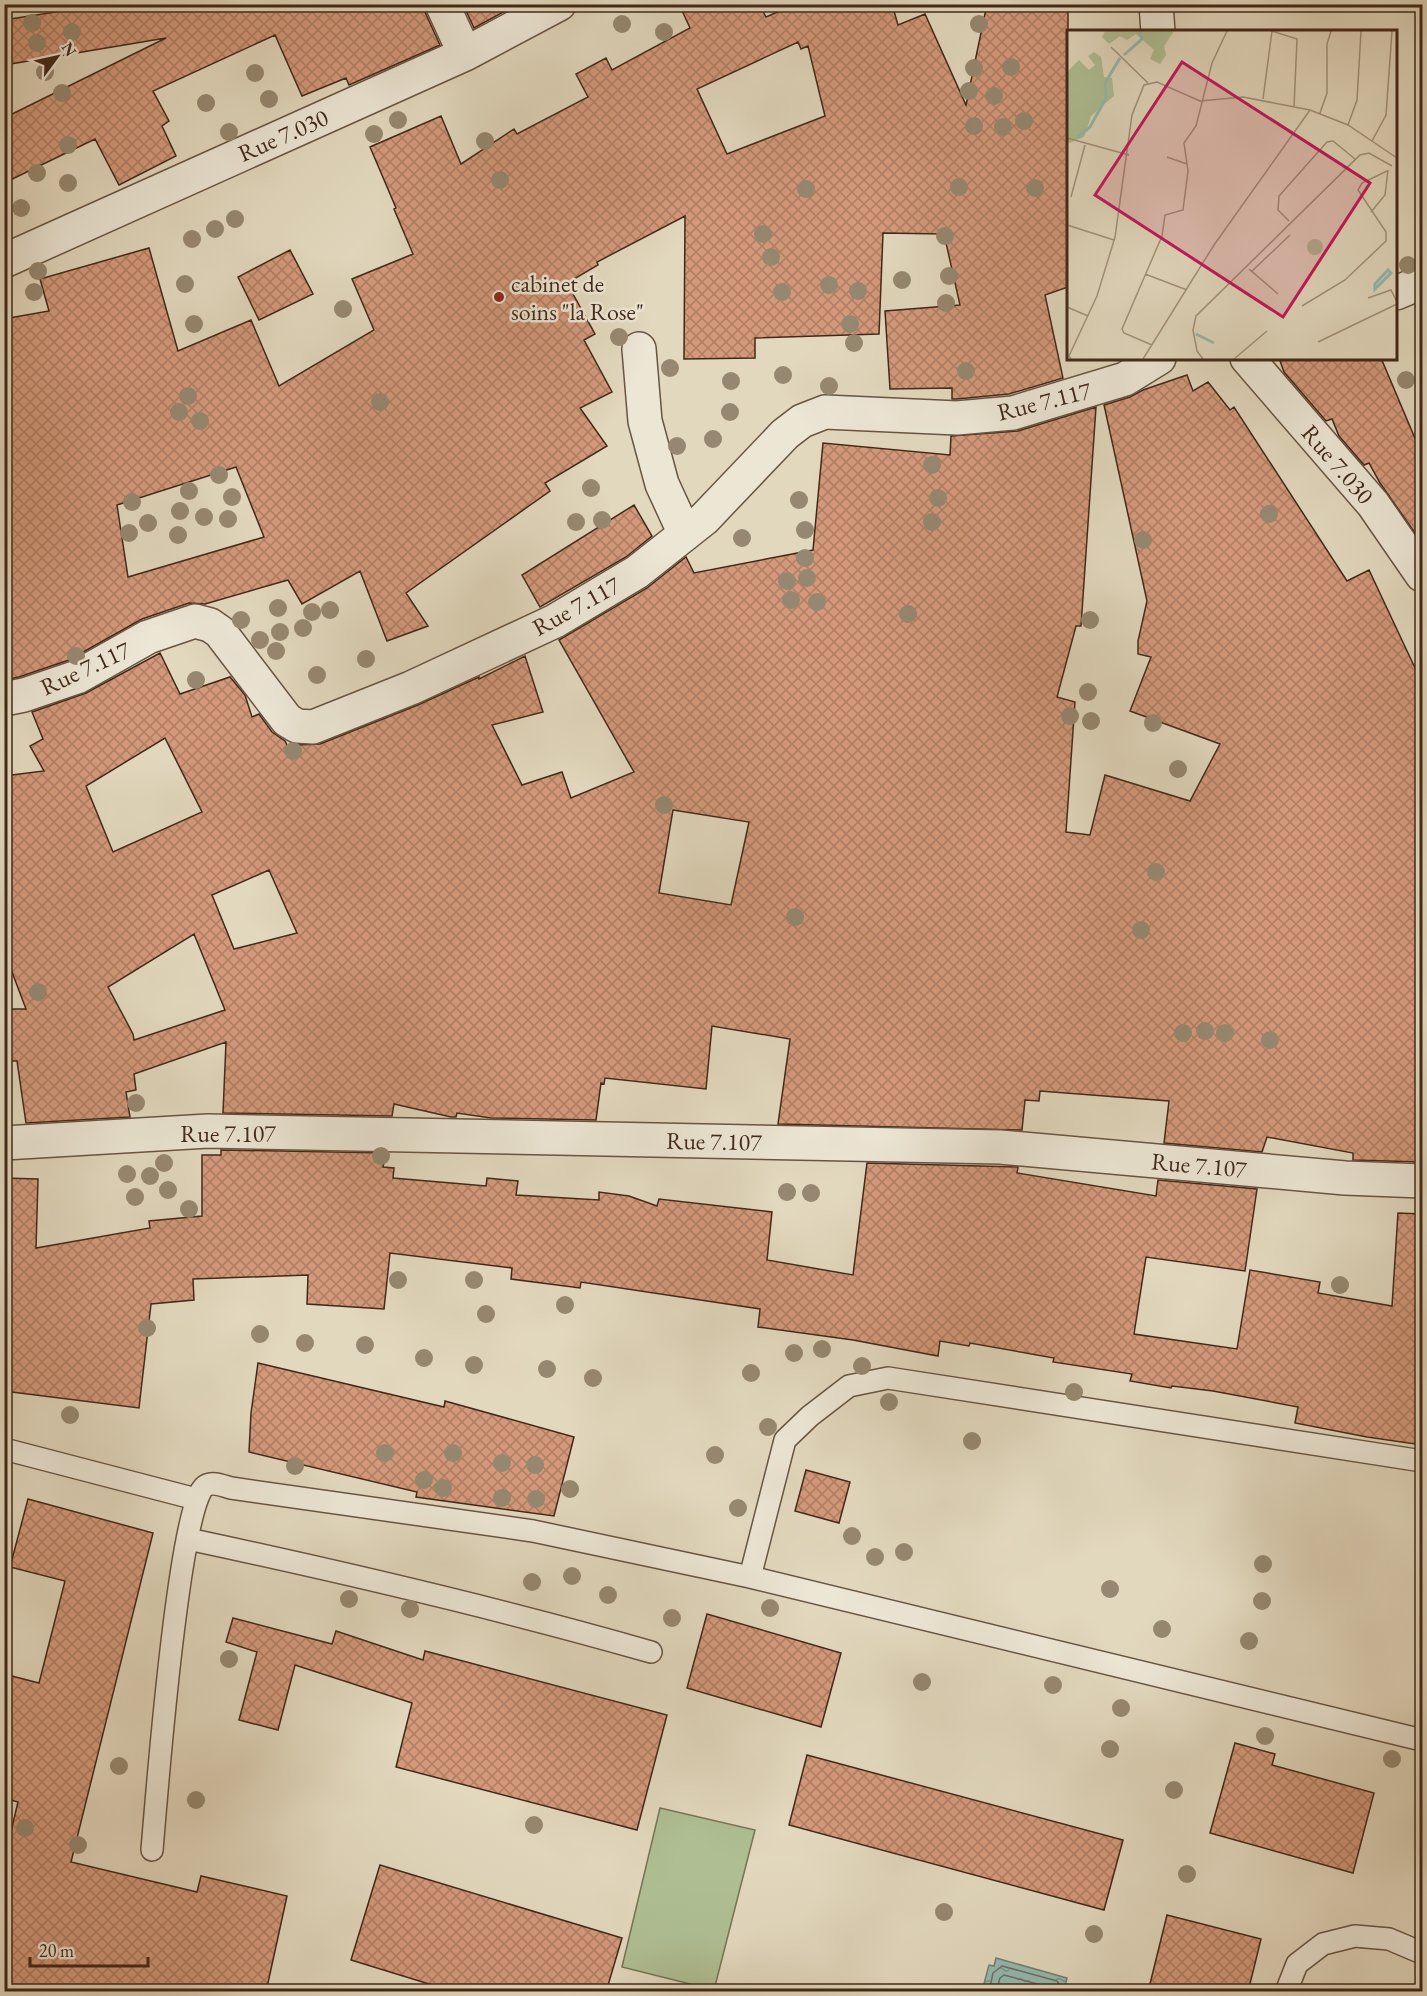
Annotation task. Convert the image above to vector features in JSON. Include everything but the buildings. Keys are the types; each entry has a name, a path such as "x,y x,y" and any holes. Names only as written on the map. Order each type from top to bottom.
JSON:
{"street":[{"path":"442,4 465,54"},
{"name":"Rue 7.030","path":"4,261 465,54 559,4"},
{"path":"1156,4 1158,30"},
{"path":"1397,292 1422,282"},
{"path":"639,348 645,421 662,484 685,534"},
{"name":"Rue 7.117","path":"4,699 24,695 77,677 148,638 195,621 210,625 220,632 287,720 297,726 313,727 411,688 555,621 637,572 704,519 785,434 802,421 825,412 957,418 1013,413 1125,379 1156,360"},
{"name":"Rue 7.030","path":"1249,360 1373,504 1422,575"},
{"name":"Rue 7.107","path":"4,1143 208,1131 1000,1147 1345,1178 1422,1181"}],"lane":[{"path":"750,1577 785,1440 810,1416 849,1386 888,1378 1422,1461"},
{"path":"4,1449 196,1499"},
{"path":"152,1850 166,1681 188,1539 196,1499 205,1486 213,1483 231,1488 533,1531 750,1577 1422,1740"},
{"path":"188,1539 330,1569 532,1618 651,1652"},
{"path":"1286,1992 1297,1964 1323,1944 1355,1936 1389,1939 1422,1953"}],"green space":[{"path":"660,1808 755,1830 714,1990 622,1967"}],"water":[{"path":"996,1958 1067,1978 1064,1991 982,1991 989,1965 994,1966"}],"place":[{"name":"cabinet de soins \"la Rose\"","path":"499,297"}]}
